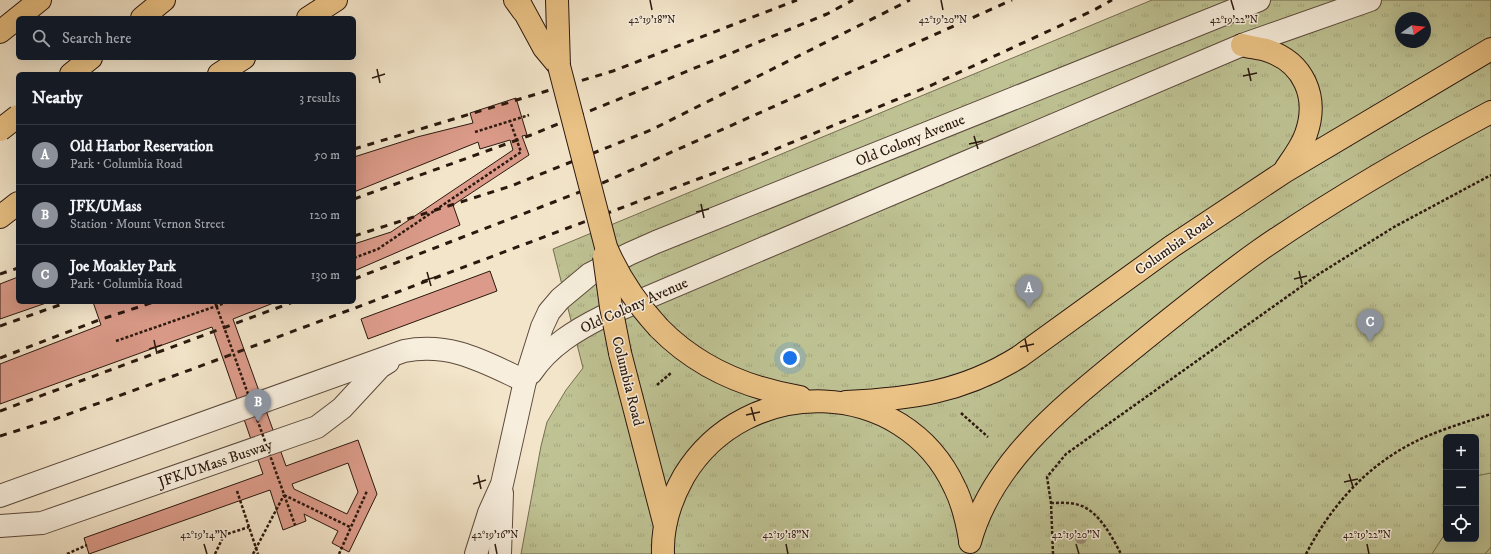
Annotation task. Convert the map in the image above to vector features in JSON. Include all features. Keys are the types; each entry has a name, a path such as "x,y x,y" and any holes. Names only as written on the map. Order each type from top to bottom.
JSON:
{"main road":[{"path":"20,16 40,0"},
{"path":"144,16 164,0"},
{"path":"311,16 336,0"},
{"name":"Columbia Road","path":"557,0 559,66 602,233 609,253 622,281 639,305 659,328 690,356 727,377 778,393 819,400"},
{"name":"Columbia Road","path":"519,4 544,48 559,66"},
{"path":"0,32 16,19"},
{"path":"1242,45 1267,50 1288,62 1303,77 1311,96 1312,113 1306,135 1284,172"},
{"name":"Columbia Road","path":"846,402 883,400 930,393 964,384 994,372 1019,357 1208,221 1284,172 1491,49"},
{"path":"74,72 88,60"},
{"path":"222,72 241,60"},
{"path":"970,548 974,526 986,499 1016,456 1050,420 1116,362 1203,292 1266,246 1354,189 1491,112"},
{"path":"0,130 16,118"},
{"path":"0,217 16,205"},
{"name":"Columbia Road","path":"602,233 611,308 663,543"},
{"path":"663,543 668,515 681,481 702,452 719,435 749,416 772,407 795,402 819,400 846,402 887,417 911,433 931,452 955,487 965,514 970,548"}],"street":[{"name":"Old Colony Avenue","path":"525,381 542,327 549,312 560,299 590,274 629,254 1259,0"},
{"name":"Old Colony Avenue","path":"525,381 544,357 568,336 604,316 1242,45 1370,0"},
{"name":"JFK/UMass Busway","path":"0,496 404,351 421,348 454,350 471,356 525,381"},
{"name":"JFK/UMass Busway","path":"0,526 42,523 317,427 342,408 380,367 404,351"},
{"path":"500,554 502,484 525,381"},
{"path":"476,554 489,513 502,484"}],"path":[{"path":"475,132 529,115"},
{"path":"356,257 378,249 521,152 510,121"},
{"path":"1053,554 1051,503 1047,477 1066,454 1319,274 1394,227 1491,175"},
{"path":"116,341 222,304"},
{"path":"216,306 295,525"},
{"path":"652,390 675,370"},
{"path":"957,409 988,437"},
{"path":"1306,554 1319,529 1340,500 1365,474 1384,459 1426,436 1491,414"},
{"path":"339,554 367,491"},
{"path":"237,492 258,554"},
{"path":"284,495 350,527"},
{"path":"253,554 284,495"},
{"path":"1051,503 1074,504 1090,511 1102,524 1121,554"},
{"path":"215,554 224,535 249,527"},
{"path":"66,554 87,545"}],"green space":[{"path":"1152,0 1491,0 1491,554 521,554 541,446 547,422 566,390 583,368 553,249"},
{"path":"1491,473 1491,547 1485,554 1432,554 1443,537 1443,542 1479,542 1479,475"}],"building":[{"path":"516,98 527,135 522,136 529,155 453,205 460,225 356,270 356,243 391,232 513,150 510,140 480,149 478,142 356,191 356,156 417,137 473,123 470,113"},
{"path":"490,271 497,291 368,339 361,319"},
{"path":"16,278 16,304 43,304 0,319 0,284"},
{"path":"94,304 271,304 233,319 286,466 358,440 377,494 349,552 332,543 338,531 304,514 306,521 283,530 270,490 89,554 84,538 263,474 212,327 0,404 0,364 101,325","holes":["348,463 358,492 347,514 294,489 292,484"]}],"railway":[{"path":"356,148 613,71 797,0"},
{"path":"356,198 531,135 827,14 853,0"},
{"path":"356,235 511,186 651,130 910,0"},
{"path":"356,278 598,185 1012,0"},
{"path":"0,436 55,419 198,367 754,158 932,85 1094,10 1112,0"},
{"path":"0,274 16,269"},
{"path":"0,326 62,304"},
{"path":"0,358 99,320 148,304"},
{"path":"0,411 288,304"}],"place":[{"name":"Old Harbor Reservation","path":"1029,308"},
{"name":"Joe Moakley Park","path":"1370,342"},
{"name":"JFK/UMass","path":"258,422"}]}
